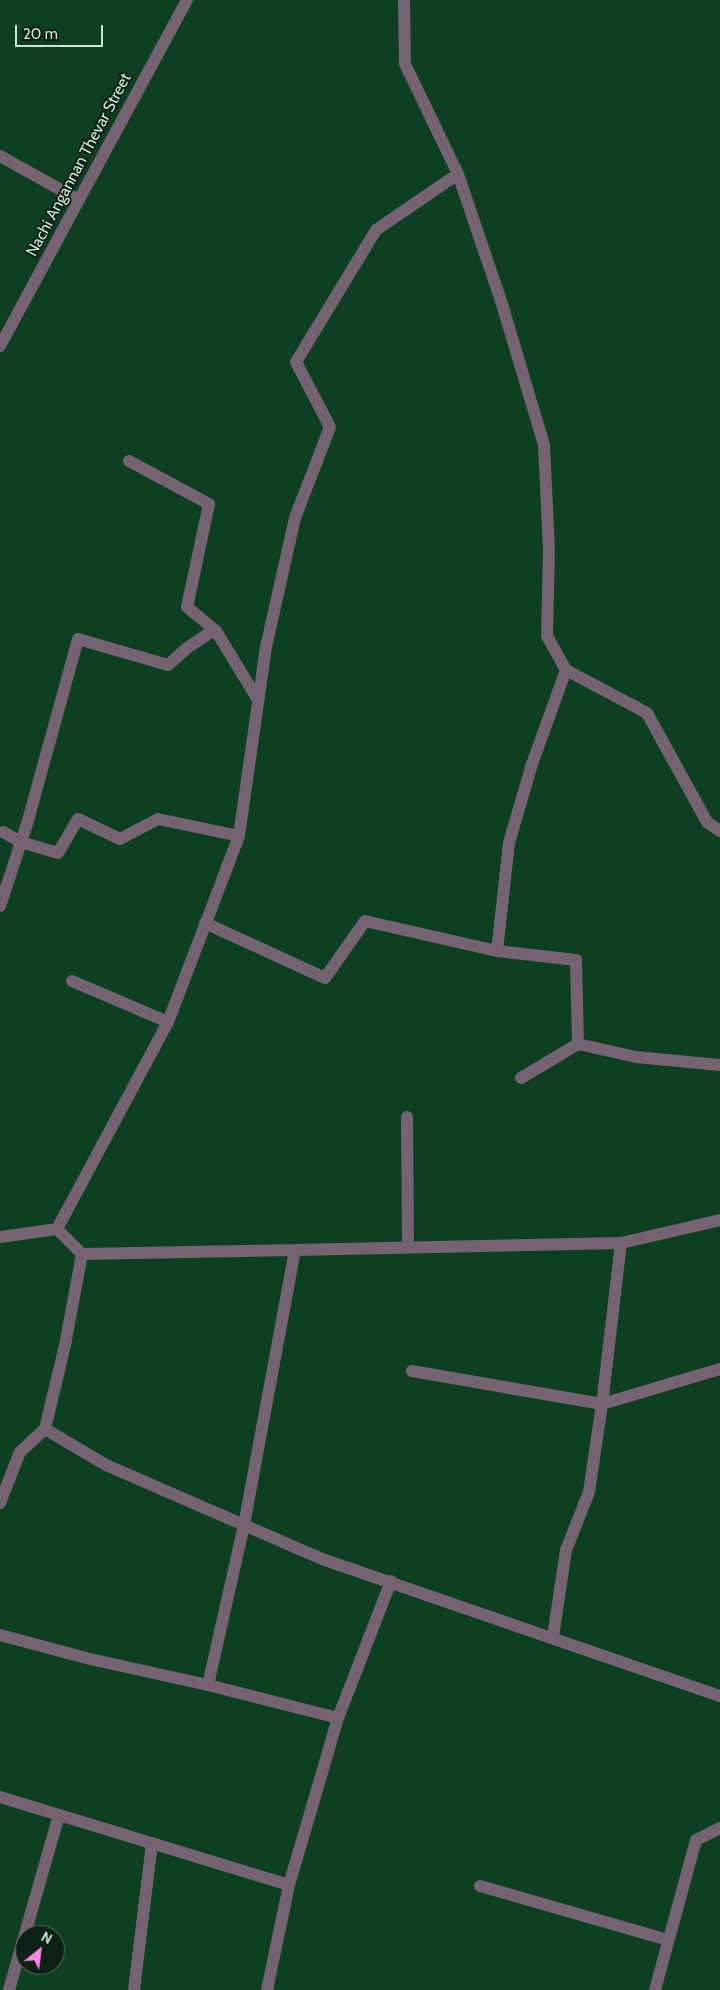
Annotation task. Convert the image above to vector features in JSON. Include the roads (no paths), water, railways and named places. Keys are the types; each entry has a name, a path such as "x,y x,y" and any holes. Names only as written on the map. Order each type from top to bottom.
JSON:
{"street":[{"name":"Nachi Angannan Thevar Street","path":"0,346 187,0"},
{"path":"404,0 405,64 458,174 502,304 544,445 548,550 548,636 566,670 647,713 707,822 720,831"},
{"path":"0,156 79,200"},
{"path":"57,1229 168,1022 239,836 266,647 295,518 330,427 296,362 376,230 458,174"},
{"path":"129,461 209,504 186,607 214,630 258,700"},
{"path":"0,906 21,842 78,639 168,665 187,648 214,630"},
{"path":"497,951 509,843 532,764 566,670"},
{"path":"3,832 21,842 58,853 78,819 120,840 158,819 239,836"},
{"path":"205,923 325,978 365,921 497,951 576,960 578,1044"},
{"path":"72,981 168,1022"},
{"path":"521,1078 578,1044 636,1057 720,1065"},
{"path":"407,1117 408,1248"},
{"path":"57,1229 82,1254 621,1242 720,1220"},
{"path":"0,1236 57,1229"},
{"path":"553,1637 566,1550 589,1492 602,1404 621,1242"},
{"path":"208,1685 244,1525 295,1250"},
{"path":"0,1504 20,1452 45,1429 65,1345 82,1254"},
{"path":"412,1371 602,1404 720,1369"},
{"path":"45,1429 106,1465 322,1559 391,1581 720,1696"},
{"path":"267,1990 289,1884 338,1718 391,1581"},
{"path":"0,1634 90,1658 208,1685 338,1718"},
{"path":"0,1798 289,1884"},
{"path":"9,1990 59,1816"},
{"path":"655,1990 696,1840 720,1828"},
{"path":"134,1990 152,1843"},
{"path":"480,1886 668,1940"}]}
